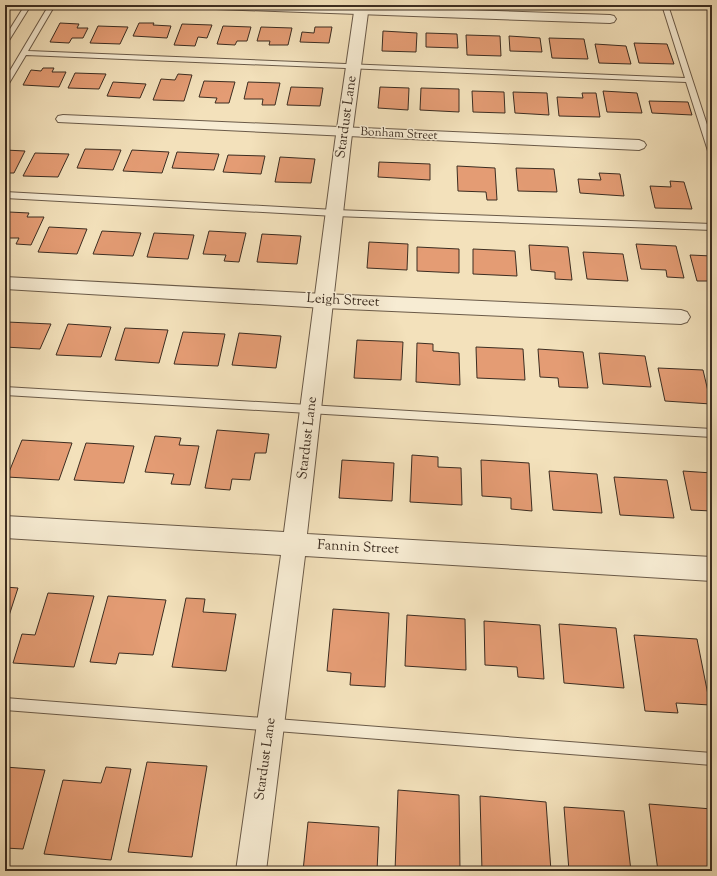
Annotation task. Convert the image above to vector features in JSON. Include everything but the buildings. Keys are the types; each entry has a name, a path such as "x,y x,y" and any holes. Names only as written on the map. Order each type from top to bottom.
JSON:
{"street":[{"path":"216,5 362,8 610,19"},
{"name":"Stardust Lane","path":"251,871 295,544 344,131 362,8"},
{"name":"Bonham Street","path":"63,119 639,145"},
{"name":"Leigh Street","path":"5,283 324,301 681,317"},
{"name":"Fannin Street","path":"5,528 712,569"}],"lane":[{"path":"5,42 28,5"},
{"path":"5,84 52,5"},
{"path":"665,5 712,151"},
{"path":"24,53 689,80"},
{"path":"5,195 335,213 712,227"},
{"path":"5,391 312,408 712,433"},
{"path":"5,704 271,723 712,758"}]}
